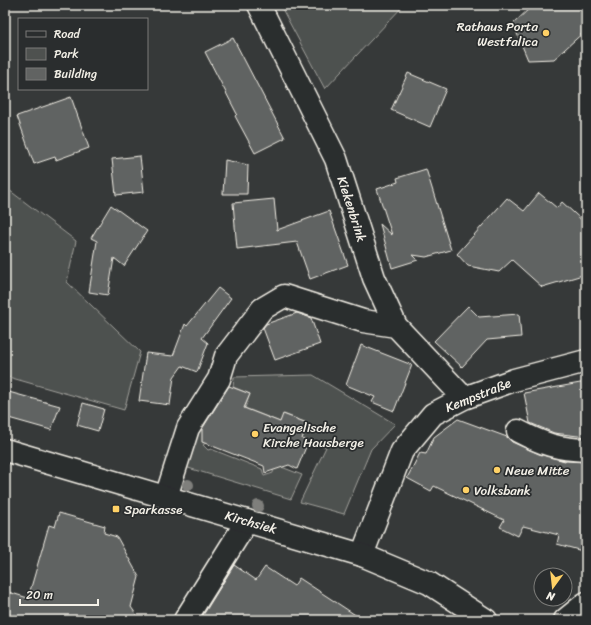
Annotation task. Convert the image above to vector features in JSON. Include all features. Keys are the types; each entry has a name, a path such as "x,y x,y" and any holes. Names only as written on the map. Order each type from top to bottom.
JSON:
{"street":[{"name":"Kiekenbrink","path":"259,5 336,158 374,278 396,326 464,398"},
{"path":"166,497 188,428 219,379 226,356 262,309 284,296 363,321 396,326"},
{"name":"Kempstraße","path":"362,555 402,452 433,414 464,398 514,380 586,361"},
{"path":"518,431 544,444 565,449 586,450"},
{"name":"Kirchsiek","path":"5,450 362,555 430,583 486,620"},
{"path":"184,620 247,521"},
{"path":"565,620 586,603"}],"green space":[{"path":"280,5 404,5 325,89"},
{"path":"5,187 76,241 67,282 140,352 124,410 5,376"},
{"path":"313,375 395,424 371,449 344,514 300,502 326,447 302,439 307,423 284,414 280,422 245,408 250,394 233,387 234,377"},
{"path":"199,429 205,431 207,442 203,445 208,450 211,449 262,469 264,476 273,473 274,464 302,475 291,499 185,467"}],"building":[{"name":"Rathaus Porta Westfalica","path":"586,5 586,30 554,59 528,60 513,24 532,6"},
{"path":"233,38 285,138 255,153 235,116 237,114 205,52"},
{"path":"408,73 446,89 430,127 391,110"},
{"path":"71,97 89,148 56,160 55,157 34,164 17,116"},
{"path":"140,156 144,192 116,195 112,159"},
{"path":"225,160 248,165 247,194 223,194"},
{"path":"426,169 451,250 426,257 413,255 418,260 392,268 380,224 392,235 377,189 398,182 397,178"},
{"path":"539,193 557,208 562,202 586,224 586,274 542,287 512,260 499,272 468,266 457,254 507,198 524,211"},
{"path":"274,199 277,230 329,211 348,265 310,279 297,242 237,249 233,203"},
{"path":"111,205 147,231 124,266 114,258 108,295 89,292 97,241 91,238"},
{"path":"218,288 231,298 202,338 208,343 197,372 182,366 174,377 170,405 139,401 146,353 173,356 185,324 187,326"},
{"path":"468,306 479,317 519,314 521,337 487,340 462,367 434,341"},
{"path":"297,313 311,318 320,344 275,360 263,328 266,324"},
{"path":"361,345 412,365 394,411 372,402 375,397 346,385"},
{"path":"586,382 586,437 554,433 530,423 524,393"},
{"name":"Evangelische Kirche Hausberge","path":"229,386 250,394 244,408 280,422 283,414 307,423 302,439 308,442 297,469 289,465 265,473 264,466 202,442 202,429"},
{"path":"5,391 60,406 51,430 5,417"},
{"path":"83,403 104,409 98,431 77,425"},
{"name":"Neue Mitte","path":"458,419 507,437 512,442 539,454 565,461 586,462 586,552 557,544 559,535 523,526 518,536 500,527 504,520 434,486 431,491 407,478 420,453 426,454 434,437"},
{"path":"59,513 105,526 104,533 117,537 139,577 131,607 140,620 5,620 5,591 28,598 49,525 55,527"},
{"path":"234,565 256,580 265,567 294,586 299,578 363,620 200,620"}],"place":[{"name":"Rathaus Porta Westfalica","path":"546,33"},
{"name":"Evangelische Kirche Hausberge","path":"255,434"},
{"name":"Neue Mitte","path":"497,470"},
{"name":"Volksbank","path":"466,490"},
{"name":"Sparkasse","path":"116,509"}]}
